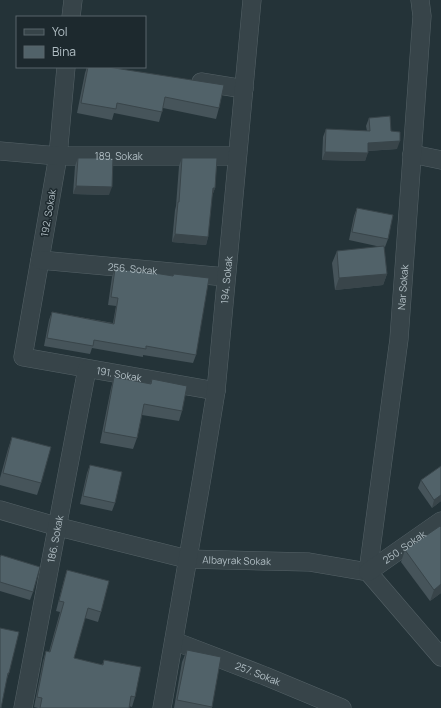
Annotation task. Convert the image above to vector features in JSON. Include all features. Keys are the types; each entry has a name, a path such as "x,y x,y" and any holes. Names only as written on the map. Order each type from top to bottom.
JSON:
{"street":[{"path":"71,16 73,0"},
{"name":"194. Sokak","path":"162,708 216,391 252,0"},
{"name":"Nar Sokak","path":"368,572 399,339 422,16 420,0"},
{"name":"192. Sokak","path":"23,357 58,156 66,68"},
{"path":"182,79 244,89"},
{"name":"189. Sokak","path":"0,151 58,156 237,156"},
{"path":"412,154 441,160"},
{"name":"256. Sokak","path":"40,260 226,277"},
{"name":"191. Sokak","path":"23,357 216,391"},
{"name":"186. Sokak","path":"24,708 87,369"},
{"name":"Albayrak Sokak","path":"0,510 58,527 187,559 309,562 368,572"},
{"name":"250. Sokak","path":"368,572 441,522"},
{"path":"368,572 441,657"},
{"name":"257. Sokak","path":"174,641 342,708"}],"building":[{"path":"88,68 114,68 224,85 219,108 165,97 162,112 117,103 116,109 81,103"},
{"path":"390,116 391,131 400,132 400,141 368,143 368,153 325,152 326,129 370,131 369,118"},
{"path":"78,158 113,158 112,187 76,186"},
{"path":"182,158 217,158 215,188 213,188 208,237 175,234"},
{"path":"357,208 393,215 388,239 352,232"},
{"path":"384,246 387,274 339,278 337,251"},
{"path":"115,269 173,276 174,274 209,278 196,355 146,346 146,349 94,340 93,346 47,338 52,312 114,324 118,298 111,297"},
{"path":"114,377 151,384 152,379 187,386 182,411 144,404 137,438 104,432"},
{"path":"12,437 51,447 41,483 3,473"},
{"path":"90,465 122,472 115,503 83,496"},
{"path":"441,466 441,495 434,500 421,480"},
{"path":"440,526 441,584 434,590 405,550"},
{"path":"1,555 40,567 33,592 0,582"},
{"path":"67,570 109,581 101,612 88,608 74,658 103,665 104,660 141,667 135,697 131,696 129,708 40,708 42,698 37,697 46,651 50,652 64,602 59,601"},
{"path":"0,628 19,632 8,673 1,708 0,708"},
{"path":"187,650 221,657 212,707 177,700"}]}
